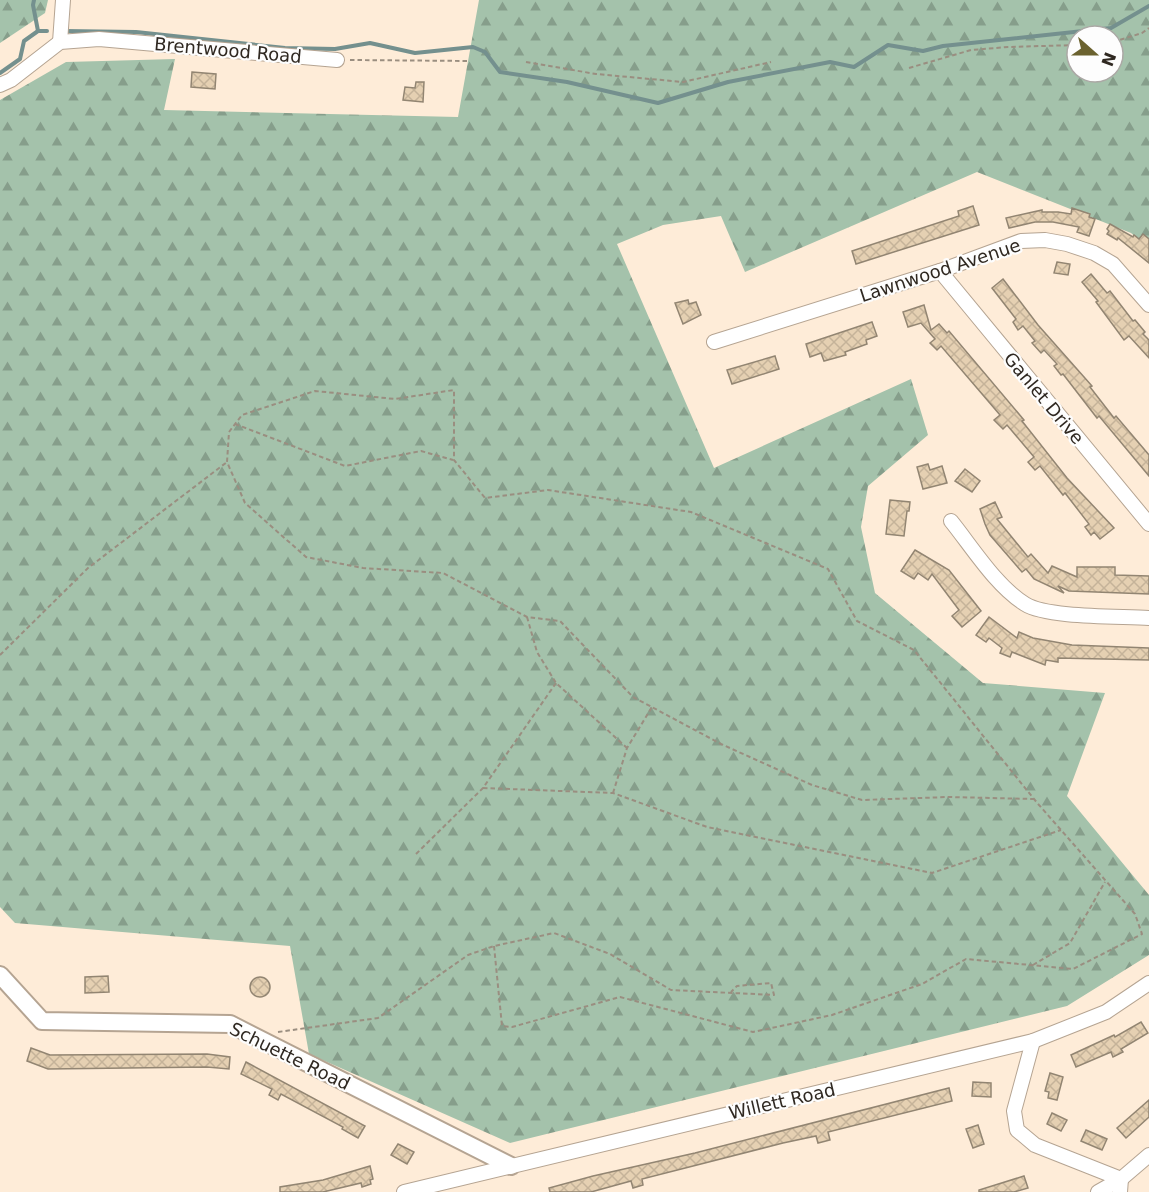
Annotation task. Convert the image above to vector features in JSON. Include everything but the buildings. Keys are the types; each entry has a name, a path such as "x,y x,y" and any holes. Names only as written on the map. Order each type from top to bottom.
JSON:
{"street":[{"path":"0,85 11,80 60,42 63,0"},
{"name":"Brentwood Road","path":"60,42 99,39 337,60"},
{"name":"Lawnwood Avenue","path":"714,342 940,271 1021,241 1045,240 1067,244 1094,254 1113,264 1149,305"},
{"name":"Ganlet Drive","path":"940,271 1149,524"},
{"path":"951,520 1006,589 1026,605 1044,612 1149,618"},
{"name":"Schuette Road","path":"0,975 42,1021 230,1024 511,1166"},
{"name":"Willett Road","path":"404,1192 1033,1041 1106,1012 1149,983"},
{"path":"1033,1041 1014,1111 1017,1130 1035,1145 1121,1186"},
{"path":"1098,1192 1121,1186 1149,1155"}],"path":[{"path":"1125,38 1142,33 1149,28"},
{"path":"909,68 971,50 1065,45"},
{"path":"337,60 470,62"},
{"path":"525,62 596,74 683,82 771,62"},
{"path":"453,460 454,390 395,399 315,391 242,414 229,432 227,462 245,502 306,556 363,568 443,573 527,617 560,621 633,697 721,744 812,785 862,801 948,797 1034,799"},
{"path":"236,424 345,466 421,451 453,460 485,498 549,490 691,512 828,569 857,621 914,650 1034,799 1135,914 1142,934 1073,969 966,959 922,984 832,1015 753,1032 620,997 512,1027 502,1026 494,946"},
{"path":"0,655 88,568 227,462"},
{"path":"527,617 537,652 556,683 627,748"},
{"path":"416,854 483,788 556,683"},
{"path":"613,793 627,748 652,707"},
{"path":"483,788 613,793 707,827 932,873 1061,830"},
{"path":"1033,965 1070,943 1105,880"},
{"path":"254,1036 378,1018 468,955 494,946 554,933 610,954 671,990 774,995 771,983 737,986 730,992"}],"green space":[{"path":"0,0 48,0 45,13 0,43"},
{"path":"479,0 1149,0 1149,248 1131,233 977,172 745,272 721,216 663,225 617,244 714,468 911,379 928,435 868,486 861,527 875,593 983,683 1105,693 1067,796 1149,895 1149,955 1067,1006 510,1143 309,1054 290,946 15,923 0,907 0,100 66,62 175,59 164,110 458,117"}],"waterway":[{"path":"34,0 38,31"},
{"path":"65,31 136,32 285,48 335,49 370,43 415,53 473,47 485,52 500,72 567,82 658,103 728,82 830,62 854,67 888,45 923,51 943,46 1111,28 1149,6"},
{"path":"0,73 20,59 24,41 38,31 47,31"}]}
